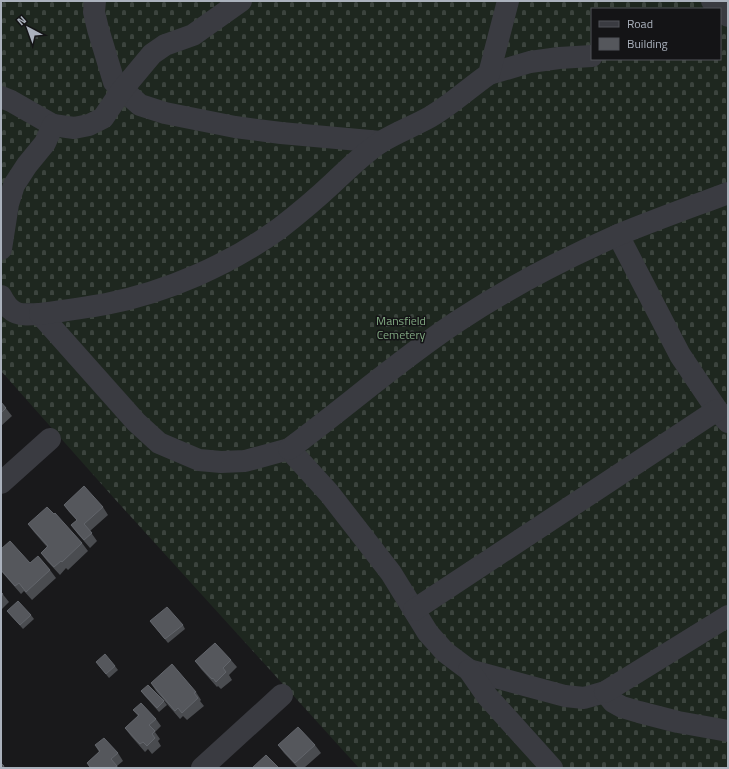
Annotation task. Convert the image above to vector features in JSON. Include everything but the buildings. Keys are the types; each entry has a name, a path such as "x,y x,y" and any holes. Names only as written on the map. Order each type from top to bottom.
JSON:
{"street":[{"path":"95,1 94,12 96,23 110,73 114,82 140,104 165,113 235,127 281,133 382,142"},
{"path":"1,97 11,101 53,125 74,128 89,125 103,118 122,90 152,54 166,45 193,35 241,1"},
{"path":"489,74 508,1"},
{"path":"702,8 712,1 719,8"},
{"path":"1,296 13,312 26,315 107,303 169,286 208,270 244,252 280,228 318,197 357,161 382,142 430,117 489,74 530,62 591,56"},
{"path":"1,249 8,204 14,185 27,164 45,144 53,125"},
{"path":"40,314 136,422 159,443 198,460 221,462 245,461 290,449 419,348 514,287 551,267 618,235 728,193"},
{"path":"414,610 722,416 680,355 618,235"},
{"path":"1,483 50,439"},
{"path":"290,449 329,493 391,573 428,633 441,647 469,670 487,696 552,768"},
{"path":"469,670 565,696 584,698 605,692 728,616"},
{"path":"605,692 613,702 622,707 678,722 728,731"},
{"path":"202,768 282,695"}],"green space":[{"name":"Mansfield Cemetery","path":"1,1 728,1 728,768 359,768 113,497 1,371"}]}
